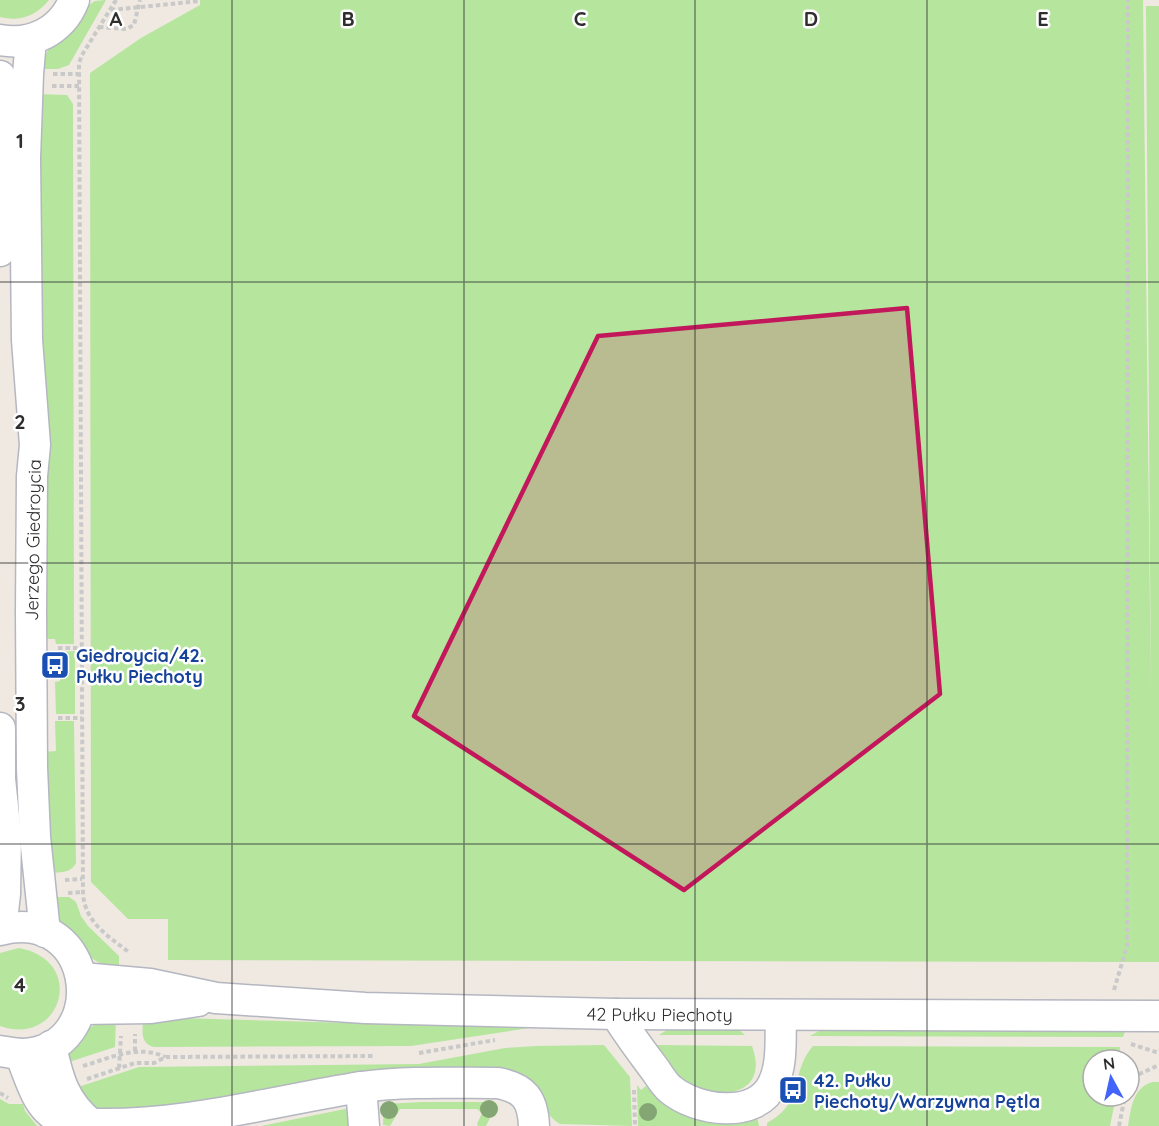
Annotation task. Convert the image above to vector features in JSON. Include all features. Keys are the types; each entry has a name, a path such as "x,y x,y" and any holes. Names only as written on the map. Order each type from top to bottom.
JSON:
{"street":[{"path":"0,40 20,42 47,33 61,22 74,0"},
{"name":"Jerzego Giedroycia","path":"31,40 26,158 27,340 35,445 32,476 30,612 32,768 35,837 45,932"},
{"path":"0,76 3,152 0,251"},
{"path":"0,728 0,780 6,835 5,894 1,930 18,927 34,928 59,941 70,951 76,961 83,989 80,1009 69,1030 51,1046 39,1051 10,1052"},
{"name":"42 Pułku Piechoty","path":"82,978 150,984 216,998 365,1008 616,1014 1159,1016"},
{"name":"42 Pułku Piechoty","path":"80,1009 151,1008 216,998"},
{"path":"616,1014 669,1089 688,1101 715,1108 739,1107 756,1103 768,1094 779,1064 781,1015"},
{"path":"51,1046 57,1074 70,1103 91,1124"},
{"path":"10,1052 46,1110 61,1119 91,1124 172,1123 394,1084 498,1083 514,1086 526,1095 533,1113 534,1126"},
{"path":"361,1088 364,1126"}],"path":[{"path":"116,0 82,56 79,74 83,901 91,920 132,955"},
{"path":"99,27 126,29 134,25 140,0"},
{"path":"1106,1016 1127,946 1128,0"},
{"path":"110,10 199,1"},
{"path":"49,74 79,74"},
{"path":"47,86 80,86"},
{"path":"51,718 82,718"},
{"path":"119,1068 121,1026"},
{"path":"416,1053 499,1039"},
{"path":"1123,1041 1159,1053"},
{"path":"78,1068 135,1051 154,1051 166,1057"},
{"path":"80,1082 135,1063 154,1063 166,1057 376,1056"},
{"path":"1141,1073 1159,1065"},
{"path":"1119,1126 1123,1108"}],"highlighted area":[{"path":"907,308 940,694 684,890 414,716 598,336"}],"green space":[{"path":"0,0 49,0 33,14 14,19 0,17"},
{"path":"106,0 69,65 58,69 39,69 49,48 84,8 95,1"},
{"path":"200,0 1143,0 1151,700 1146,6 1159,6 1159,962 168,960 168,919 128,919 91,882 90,73 141,38 200,5"},
{"path":"36,94 67,95 73,104 74,644 56,644 55,639 44,639"},
{"path":"75,651 75,714 56,714 55,682 60,681 60,652"},
{"path":"55,721 74,721 76,863 68,871 48,873 44,752 56,751"},
{"path":"50,897 69,897 76,902 88,926 119,956 119,971 95,960 74,943 58,922"},
{"path":"19,948 40,956 54,969 59,984 58,1000 51,1014 38,1025 21,1029 0,1026 0,953"},
{"path":"116,1016 115,1047 66,1063 73,1046 84,1032 107,1018"},
{"path":"143,1017 529,1028 411,1046 154,1047 144,1039"},
{"path":"672,1027 738,1029 745,1035 659,1035"},
{"path":"826,1027 1126,1028 1123,1037 810,1036"},
{"path":"604,1045 630,1077 632,1126 560,1124 547,1111 532,1082 514,1073 216,1106 98,1110 72,1089 139,1067 419,1064 505,1048"},
{"path":"655,1045 752,1046 756,1062 754,1074 749,1083 740,1089 717,1093 703,1091 680,1079 659,1056"},
{"path":"813,1046 1120,1047 1081,1048 1081,1108 1114,1108 1110,1126 767,1126 767,1123 787,1106 806,1056"},
{"path":"1159,1082 1159,1126 1128,1126 1131,1108 1141,1108 1141,1088"},
{"path":"637,1085 641,1090 646,1086 658,1098 683,1114 710,1121 757,1117 759,1126 638,1126"},
{"path":"0,1099 9,1104 23,1104 25,1111 37,1126 0,1126"},
{"path":"490,1102 497,1104 486,1126 478,1126 482,1113 477,1109 400,1109 390,1126 383,1125 384,1104"},
{"path":"350,1108 351,1126 261,1126"}],"place":[{"name":"Giedroycia/42. Pułku Piechoty","path":"55,665"},
{"name":"42. Pułku Piechoty/Warzywna Pętla","path":"793,1090"}]}
